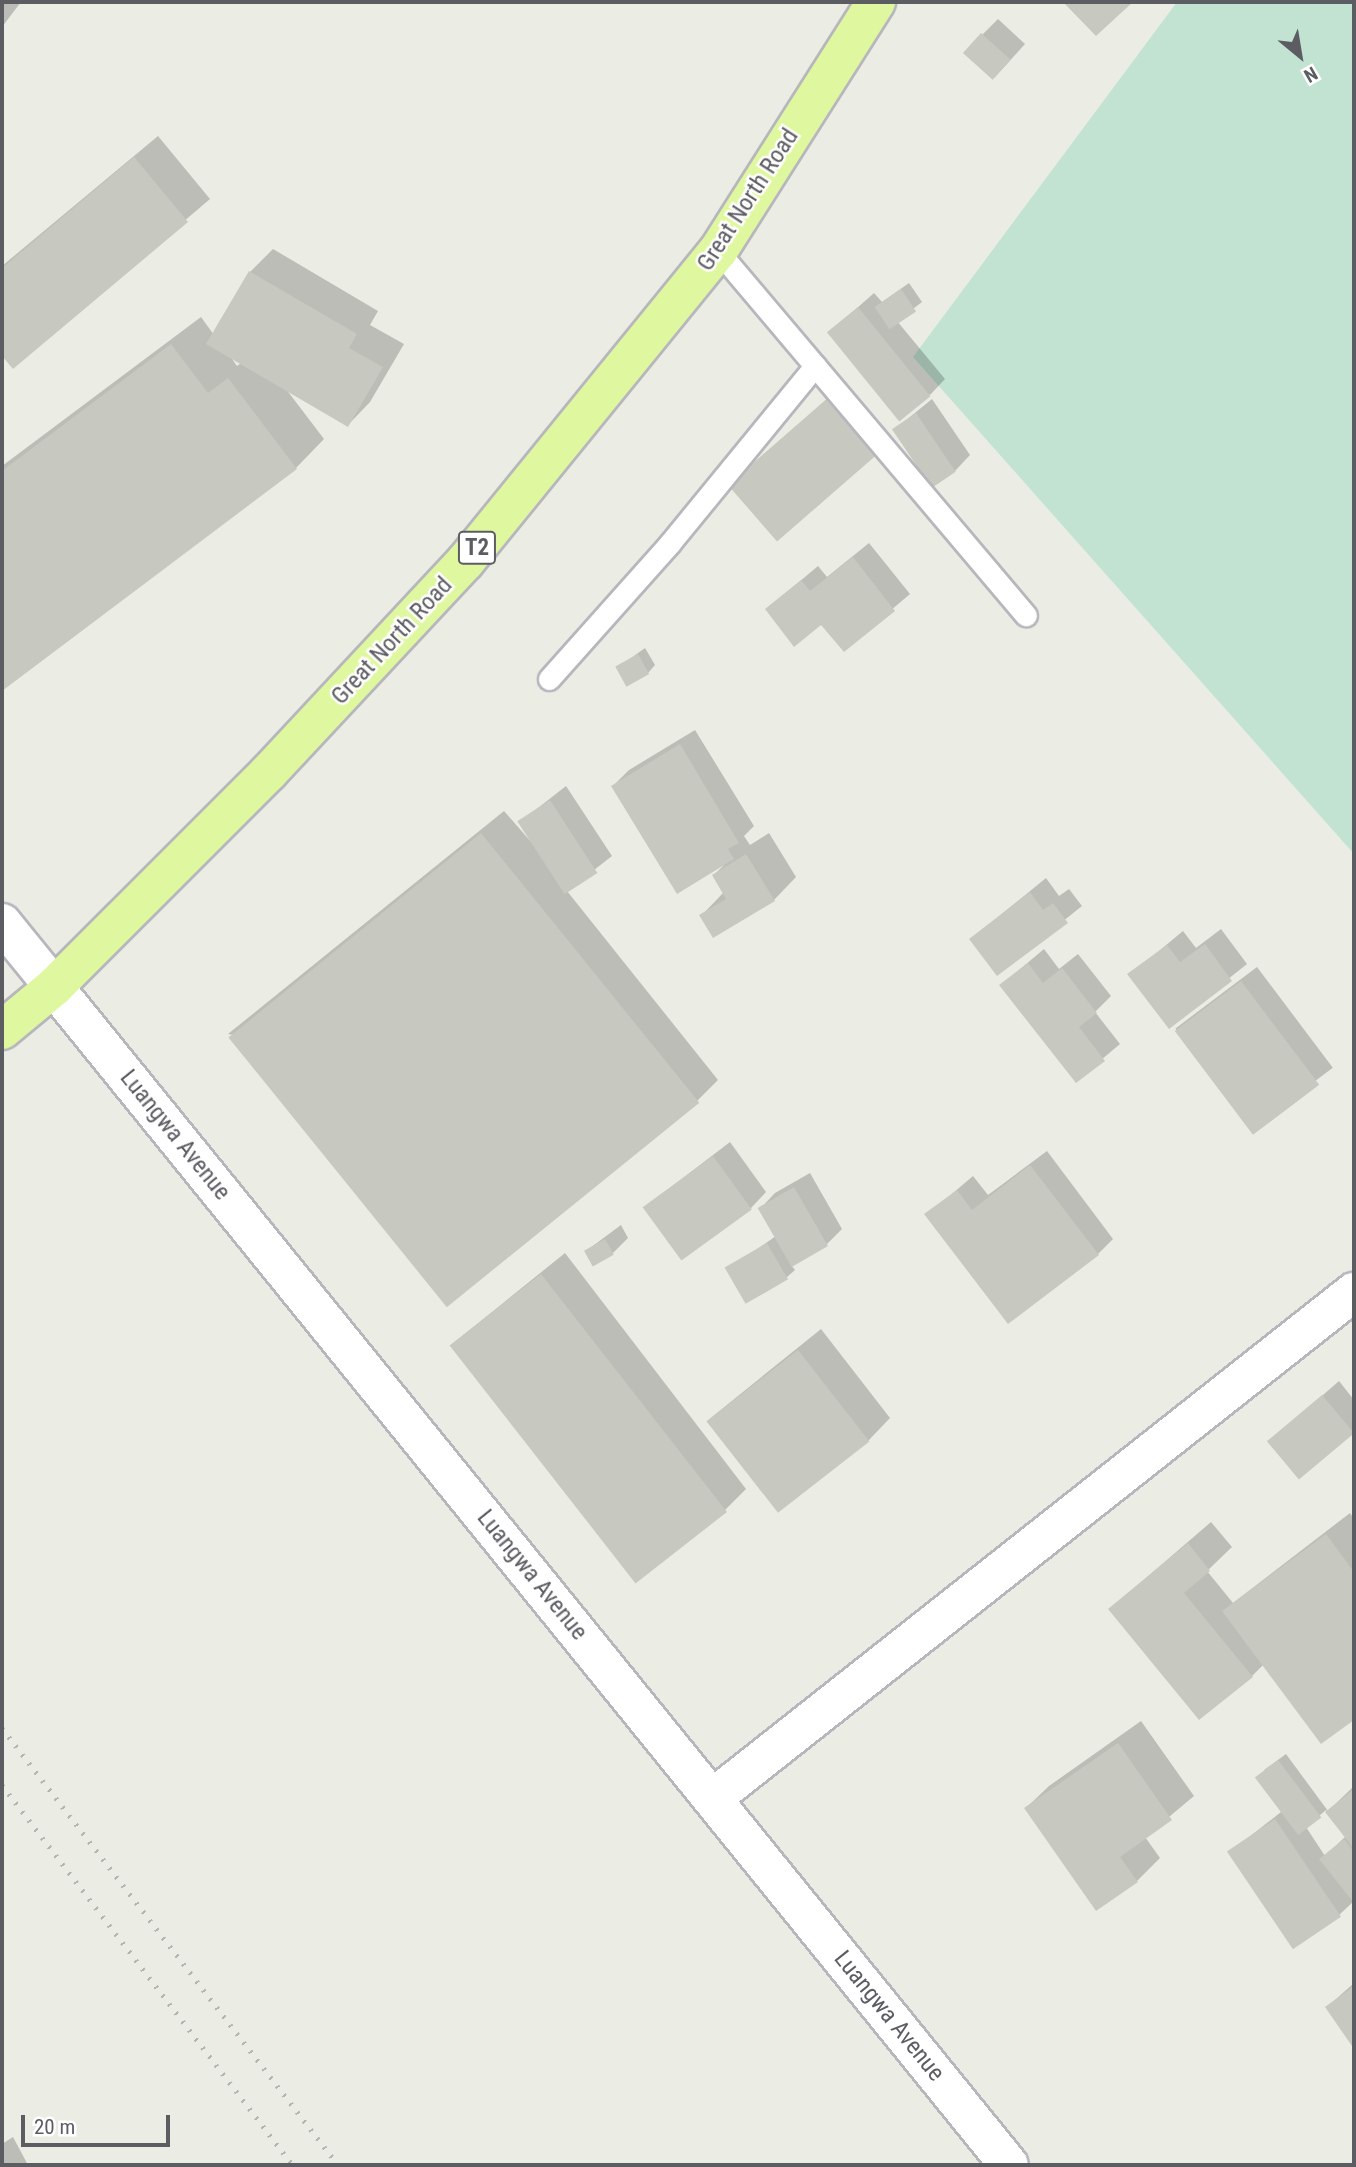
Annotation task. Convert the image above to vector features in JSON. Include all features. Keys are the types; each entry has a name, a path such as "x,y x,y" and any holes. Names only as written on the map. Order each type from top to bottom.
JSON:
{"highway":[{"name":"Great North Road","path":"2,1030 54,987 269,772 465,562 718,251 876,2"}],"main road":[{"name":"Luangwa Avenue","path":"2,923 1009,2165"},
{"path":"713,1798 1354,1292"}],"lane":[{"path":"718,251 1026,615"},
{"path":"550,678 670,543 815,366"}],"green space":[{"path":"1177,2 1354,2 1354,854 913,357"}],"building":[{"path":"1063,2 1133,2 1096,36"},
{"path":"981,33 1011,60 993,80 963,53"},
{"path":"134,157 188,222 13,369 2,356 2,268"},
{"path":"249,271 357,334 349,348 383,367 348,427 206,344"},
{"path":"901,289 916,311 890,329 874,307"},
{"path":"858,307 930,396 899,422 827,332"},
{"path":"171,344 208,393 228,378 297,469 2,691 2,471"},
{"path":"829,397 878,454 777,542 728,485"},
{"path":"916,413 956,472 932,488 892,429"},
{"path":"853,557 895,611 844,652 821,625 794,647 765,609 801,580 810,591"},
{"path":"638,654 649,674 626,687 615,667"},
{"path":"680,744 739,843 728,849 734,859 677,894 611,786"},
{"path":"550,800 597,873 565,894 517,821"},
{"path":"481,833 699,1103 447,1307 228,1038"},
{"path":"746,854 775,901 713,938 699,915 726,899 712,875"},
{"path":"1030,892 1043,910 1053,903 1068,923 997,976 969,939"},
{"path":"1205,944 1232,981 1169,1029 1127,974 1167,945 1180,962"},
{"path":"1028,963 1043,983 1062,968 1097,1013 1079,1027 1105,1061 1076,1083 999,985"},
{"path":"1241,981 1319,1085 1253,1135 1175,1031"},
{"path":"713,1156 752,1209 681,1261 643,1207"},
{"path":"1030,1165 1099,1255 1008,1324 924,1214 957,1190 972,1210"},
{"path":"794,1187 828,1246 792,1267 758,1208"},
{"path":"605,1239 614,1255 593,1266 584,1251"},
{"path":"767,1243 788,1279 746,1304 725,1268"},
{"path":"541,1274 727,1512 636,1583 450,1345"},
{"path":"798,1350 869,1441 778,1513 707,1421"},
{"path":"1322,1395 1354,1433 1299,1480 1267,1441"},
{"path":"1326,1534 1354,1572 1354,1720 1321,1744 1222,1611"},
{"path":"1188,1543 1210,1571 1184,1593 1253,1677 1199,1720 1108,1609"},
{"path":"1118,1743 1172,1820 1120,1857 1138,1882 1096,1911 1024,1808"},
{"path":"1278,1760 1321,1818 1298,1835 1255,1777"},
{"path":"1354,1789 1354,1849 1325,1812"},
{"path":"1275,1819 1341,1917 1293,1949 1227,1851"},
{"path":"1344,1839 1354,1852 1354,1903 1319,1859"},
{"path":"1354,1986 1354,2049 1325,2007"}],"railway":[{"path":"2,1728 338,2165"},
{"path":"2,1785 293,2165"}]}
